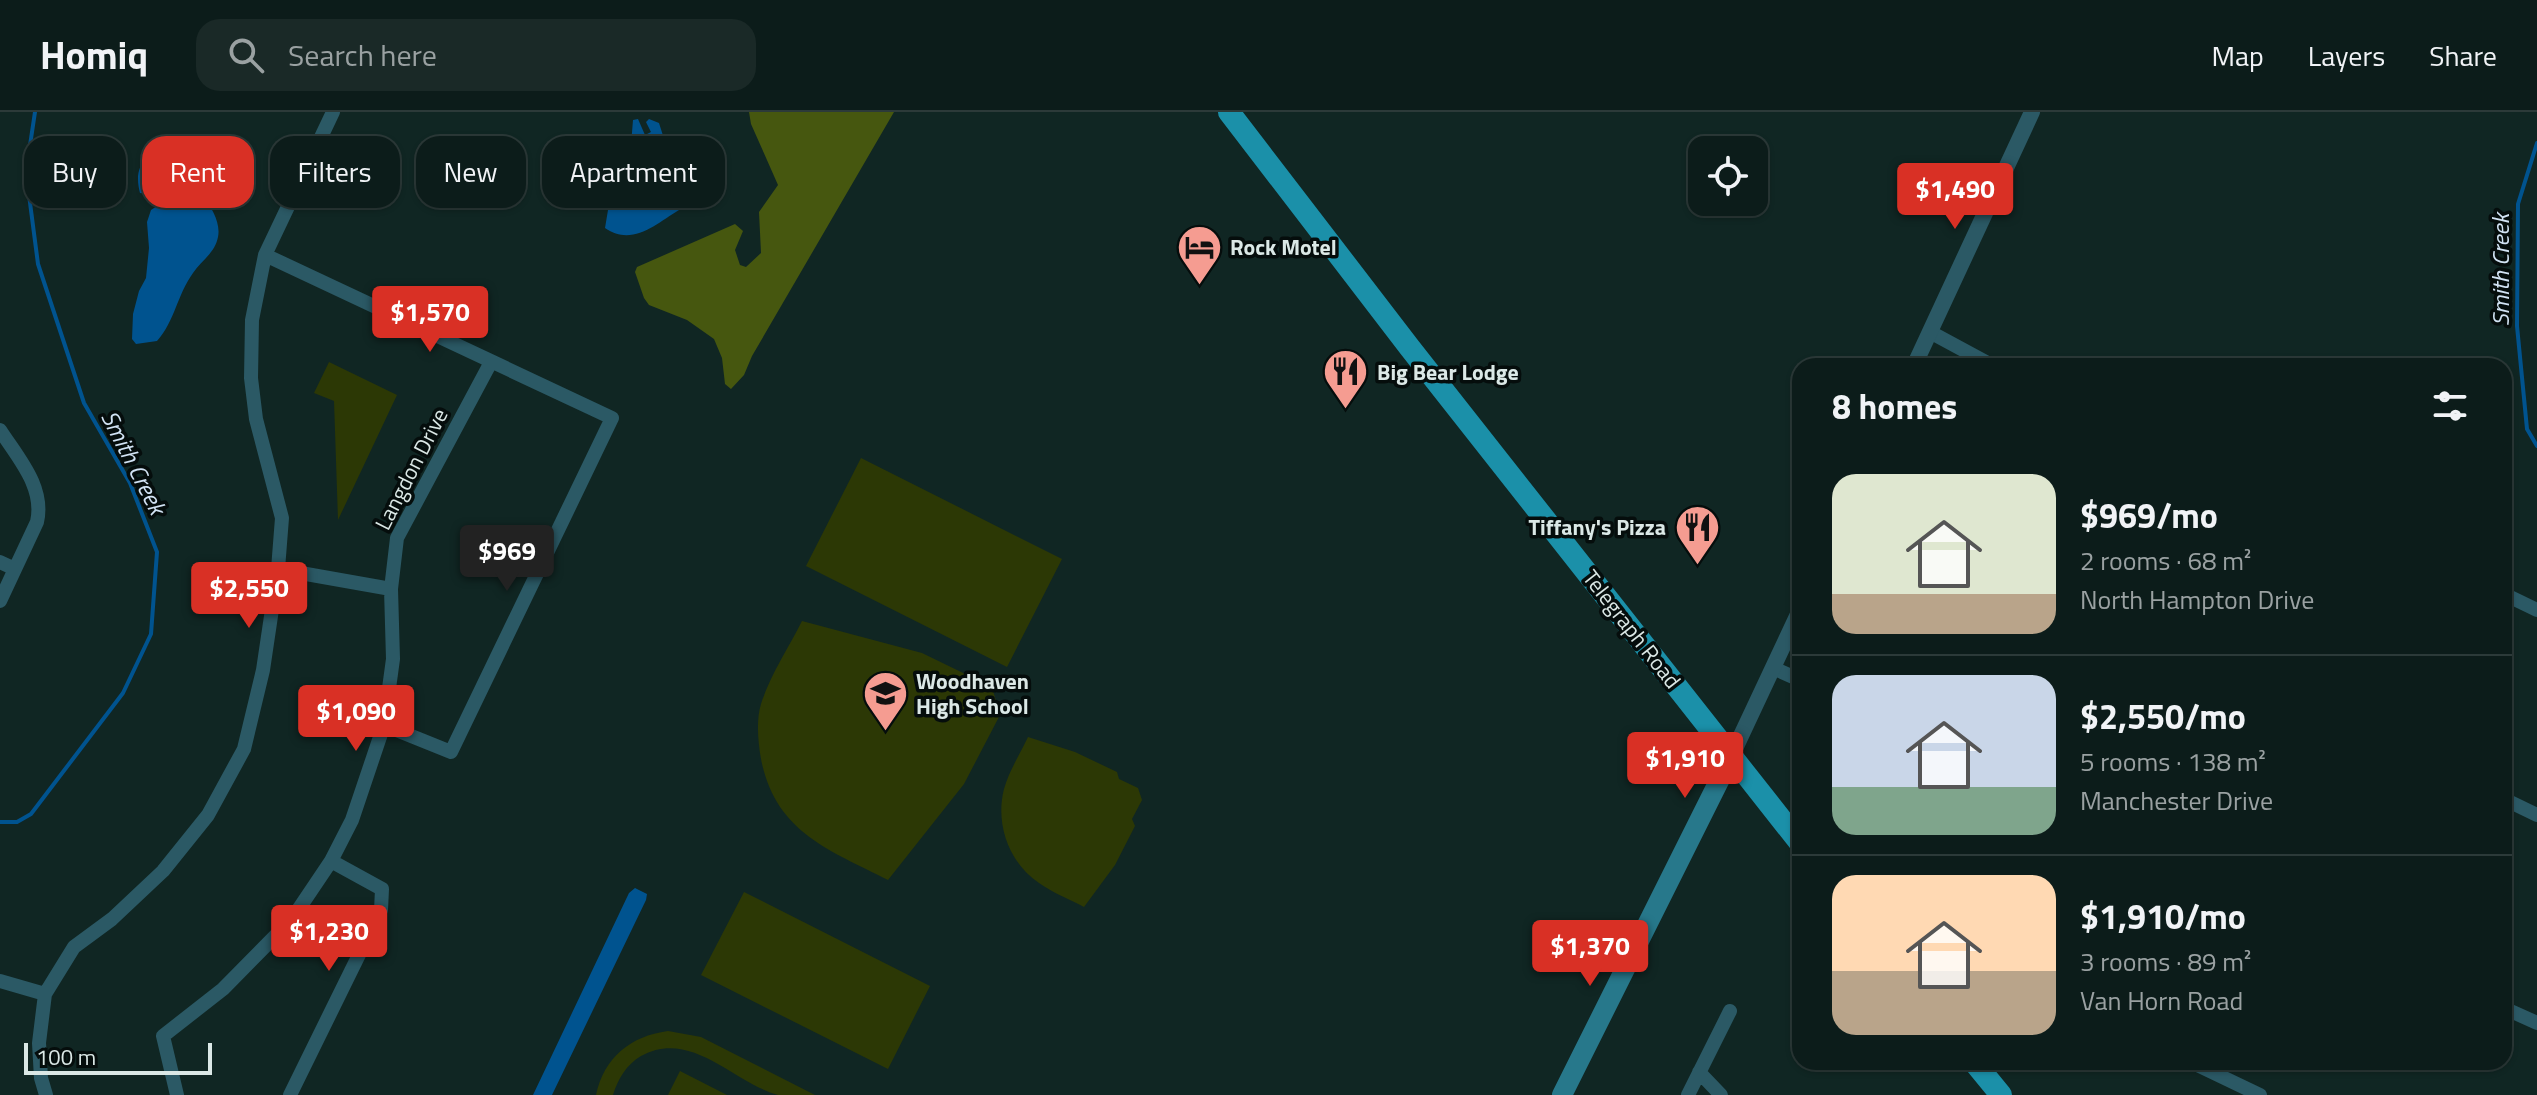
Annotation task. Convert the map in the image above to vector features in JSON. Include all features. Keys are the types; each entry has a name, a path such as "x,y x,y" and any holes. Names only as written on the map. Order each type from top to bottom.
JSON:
{"main road":[{"name":"Telegraph Road","path":"1229,112 1410,348 1792,833"},
{"path":"1562,1095 1732,755"},
{"path":"1981,1070 2001,1095"}],"street":[{"path":"46,1095 41,1078 39,1043 45,994 74,947 112,919 163,871 208,815 244,749 263,670 282,518 256,419 251,378 252,320 265,255 333,112"},
{"path":"1918,358 2032,112"},
{"path":"265,255 612,418 451,752 384,725"},
{"path":"1930,332 1978,358"},
{"name":"Langdon Drive","path":"177,1095 163,1036 223,989 282,929 331,861 364,790 384,725 393,659 391,589 397,538 491,362"},
{"path":"0,430 33,482 39,498 37,522 0,601"},
{"path":"0,562 15,569"},
{"path":"278,569 391,589"},
{"path":"2512,598 2537,610"},
{"path":"1732,755 1792,627"},
{"path":"1773,668 1792,676"},
{"path":"2512,803 2537,815"},
{"path":"290,1095 381,910 382,889 331,861"},
{"path":"0,981 45,994"},
{"path":"1688,1095 1730,1011"},
{"path":"2512,1012 2537,1023"},
{"path":"2208,1070 2260,1095"},
{"path":"1699,1072 1721,1095"}],"green space":[{"path":"749,112 894,112 752,356 744,375 731,389 725,384 722,358 714,339 687,320 649,305 635,272 637,267 735,224 743,231 735,250 740,265 746,267 761,253 759,212 778,185 751,124"},
{"path":"329,362 397,395 338,520 334,401 314,393"},
{"path":"861,458 1062,559 1007,667 806,566"},
{"path":"802,621 922,653 992,687 1000,715 964,784 888,880 808,836 778,804 768,784 759,745 759,710 769,682"},
{"path":"1028,737 1075,752 1117,772 1119,779 1138,788 1142,800 1132,819 1135,826 1115,865 1084,907 1050,890 1029,875 1012,854 1007,842 1001,816 1004,789"},
{"path":"744,892 930,986 888,1069 701,975"},
{"path":"668,1031 701,1037 815,1095 778,1095 695,1053 659,1049 631,1064 617,1083 613,1095 596,1095 605,1070 621,1051 642,1038"},
{"path":"680,1071 727,1095 668,1095"}],"water":[{"path":"638,119 645,135 651,132 646,122 649,119 659,123 663,136 632,136 633,120"},
{"path":"142,165 142,193 138,184"},
{"path":"211,208 219,231 211,252 188,281 168,325 157,341 136,344 132,339 133,314 146,278 149,248 147,222 151,210"},
{"path":"608,208 683,208 653,227 634,234 615,233 605,228"},
{"path":"635,888 647,894 646,900 552,1095 533,1095 629,893"}],"waterway":[{"name":"Smith Creek","path":"0,822 17,822 31,814 123,693 151,634 157,552 130,483 84,403 38,264 26,172 35,112"},
{"name":"Smith Creek","path":"2537,143 2518,204 2517,326 2527,429 2537,446"}],"place":[{"name":"Rock Motel","path":"1199,286"},
{"name":"Big Bear Lodge","path":"1346,411"},
{"name":"Tiffany's Pizza","path":"1697,566"},
{"name":"Woodhaven High School","path":"885,733"}]}
